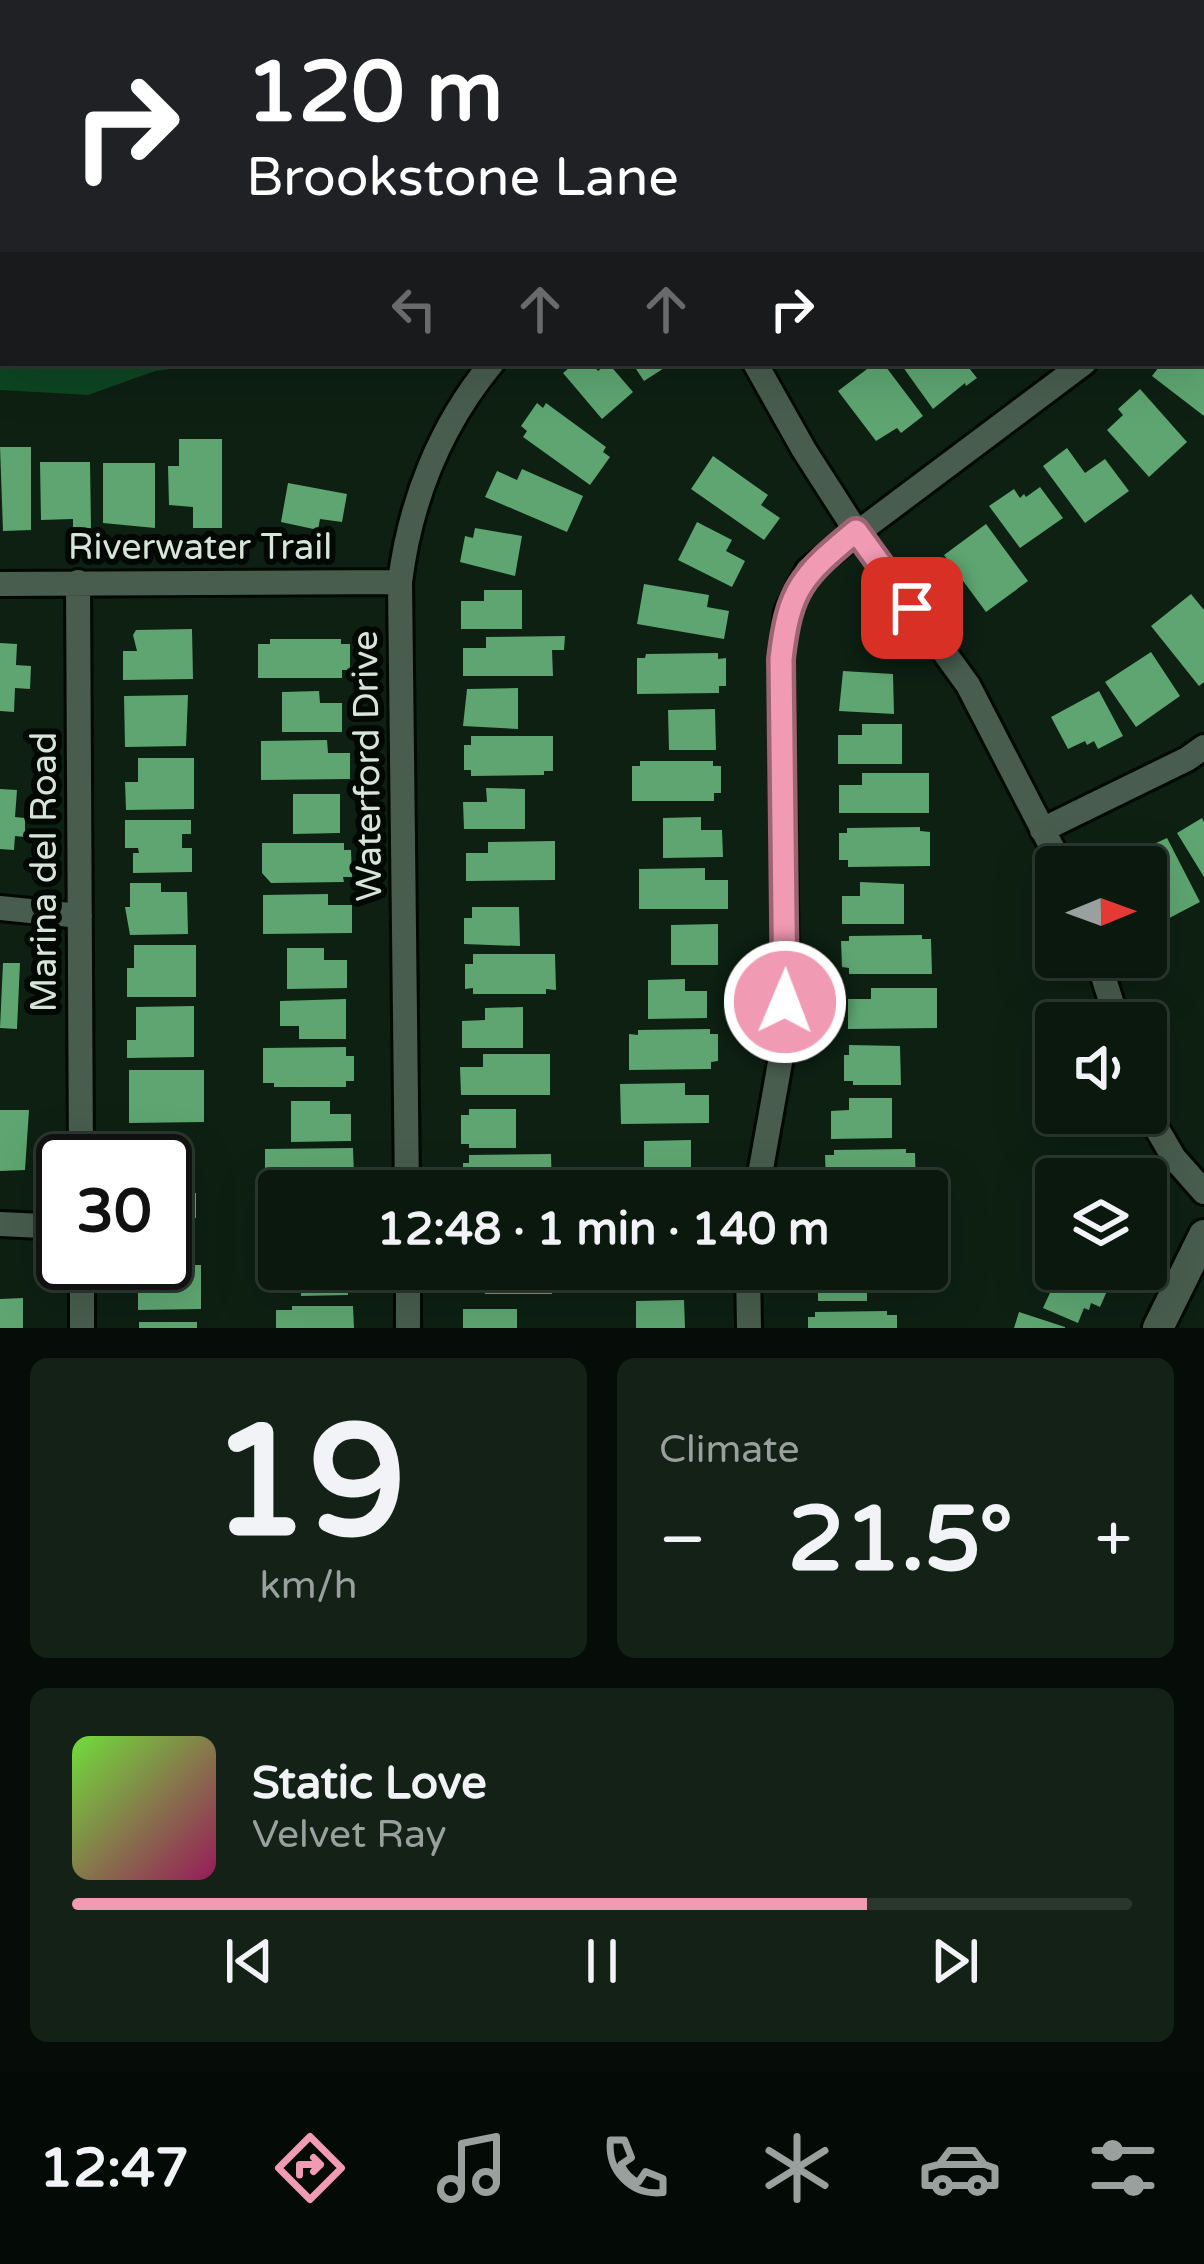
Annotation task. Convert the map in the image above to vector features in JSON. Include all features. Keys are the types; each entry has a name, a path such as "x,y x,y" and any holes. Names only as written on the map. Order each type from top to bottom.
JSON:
{"street":[{"name":"Waterford Drive","path":"407,1170 400,582 415,506 435,455 456,412 490,366"},
{"path":"757,366 856,531 968,685 1051,846"},
{"path":"761,1170 783,1046 781,659 787,612 808,571 1080,366"},
{"name":"Marina del Road","path":"78,582 81,1134"},
{"name":"Riverwater Trail","path":"0,584 400,582"},
{"path":"1042,830 1204,747"},
{"path":"0,908 80,916"},
{"path":"1160,1134 1204,1192"},
{"path":"0,1225 36,1226"},
{"path":"1157,1328 1204,1234"},
{"path":"82,1290 82,1328"},
{"path":"408,1290 409,1328"},
{"path":"748,1290 749,1328"}],"green space":[{"path":"0,366 194,366 155,371 88,395 0,390"}],"building":[{"path":"571,366 594,366 598,371 611,366 633,392 602,419 563,373"},
{"path":"634,366 667,366 644,381"},
{"path":"871,366 885,366 923,416 901,433 897,428 876,441 838,391"},
{"path":"902,366 967,366 977,378 933,409"},
{"path":"1160,366 1204,366 1204,416 1152,376"},
{"path":"1140,389 1187,442 1149,477 1107,430 1123,415 1118,409"},
{"path":"537,403 543,408 546,403 606,447 603,452 610,457 590,485 523,437 527,431 521,426"},
{"path":"179,439 222,439 222,528 193,528 193,507 169,505 168,466 179,466"},
{"path":"0,447 31,447 31,530 3,531"},
{"path":"1067,448 1085,473 1105,459 1129,491 1085,523 1043,466"},
{"path":"713,456 768,495 761,505 780,518 764,540 691,489"},
{"path":"40,462 90,462 91,528 73,528 73,519 41,520"},
{"path":"103,463 155,463 155,528 103,523"},
{"path":"522,469 583,496 567,532 485,497 497,471 517,480"},
{"path":"288,483 347,494 342,522 320,519 318,530 281,522"},
{"path":"1040,487 1063,518 1020,548 989,506 1014,489 1020,498"},
{"path":"697,522 732,540 726,551 745,561 732,587 678,560"},
{"path":"986,524 1028,581 986,612 944,555"},
{"path":"475,528 522,536 515,576 460,562 465,536 473,538"},
{"path":"644,584 709,595 707,607 729,611 724,639 637,624"},
{"path":"484,590 522,590 522,629 461,629 461,601 484,601"},
{"path":"1191,594 1204,610 1204,682 1199,686 1151,626"},
{"path":"192,629 193,679 123,680 123,651 137,651 136,630"},
{"path":"565,636 564,650 552,650 553,676 463,676 463,648 486,648 486,637"},
{"path":"270,639 341,639 341,644 350,644 350,670 342,670 342,678 258,678 258,644 270,644"},
{"path":"0,643 17,644 16,665 31,666 30,689 15,688 14,712 0,711"},
{"path":"1151,652 1180,696 1136,727 1105,682"},
{"path":"718,653 718,659 726,658 726,686 719,686 719,693 637,694 637,658"},
{"path":"843,671 893,674 894,714 839,711"},
{"path":"518,688 518,729 463,726 467,689"},
{"path":"319,691 320,703 342,703 342,732 282,732 282,692"},
{"path":"1099,691 1123,736 1098,749 1094,741 1087,745 1085,741 1068,749 1051,717"},
{"path":"188,695 186,746 125,747 124,696"},
{"path":"715,709 716,750 669,750 668,710"},
{"path":"862,724 902,724 902,764 838,764 838,735 862,735"},
{"path":"471,736 553,736 553,771 471,776 471,770 464,770 464,745 471,745"},
{"path":"327,740 328,753 350,753 350,779 261,780 261,741"},
{"path":"138,758 194,758 194,809 126,810 125,782 138,782"},
{"path":"640,761 713,761 713,766 721,766 721,793 714,793 714,801 632,801 632,766 640,766"},
{"path":"862,773 929,773 929,813 839,813 839,785 862,785"},
{"path":"486,788 525,789 525,829 464,829 463,802 487,802"},
{"path":"0,789 17,790 15,817 25,818 25,837 15,836 14,850 0,849"},
{"path":"293,794 340,794 340,833 293,834"},
{"path":"701,817 701,830 722,830 723,857 663,858 663,818"},
{"path":"1202,818 1204,822 1204,877 1177,833"},
{"path":"125,820 191,820 191,834 182,834 182,848 192,848 192,872 133,873 133,853 139,853 138,848 125,848"},
{"path":"920,827 930,832 930,866 848,867 848,860 839,860 839,833 847,833 847,828"},
{"path":"1167,838 1200,902 1167,919 1167,846 1150,846"},
{"path":"555,841 555,880 466,881 466,853 488,853 488,842"},
{"path":"262,843 344,843 344,850 351,850 352,877 343,877 344,882 271,883 262,873"},
{"path":"705,868 705,880 728,880 728,909 639,909 639,869"},
{"path":"860,882 904,884 904,924 842,924 842,896 860,896"},
{"path":"130,883 161,883 161,892 187,892 188,934 130,935 125,907 130,907"},
{"path":"328,894 328,905 352,905 352,933 263,934 263,895"},
{"path":"472,907 519,907 520,946 464,944 464,918 472,918"},
{"path":"718,924 718,965 671,965 671,925"},
{"path":"922,935 922,939 931,939 932,974 849,974 849,968 842,967 841,941 849,941 849,936"},
{"path":"134,945 196,945 196,997 127,997 127,968 134,968"},
{"path":"287,948 324,948 324,960 347,960 347,988 287,989"},
{"path":"473,954 555,954 556,990 473,994 473,988 465,989 465,964 473,964"},
{"path":"3,963 20,963 17,1029 0,1028"},
{"path":"685,979 685,991 707,991 707,1018 648,1019 648,980"},
{"path":"871,988 937,988 937,1028 848,1029 848,999 871,999"},
{"path":"346,999 346,1039 299,1039 299,1026 280,1026 280,1001"},
{"path":"194,1006 194,1057 127,1058 127,1040 136,1040 136,1007"},
{"path":"523,1007 523,1048 462,1048 462,1021 485,1020 485,1008"},
{"path":"710,1029 710,1034 718,1034 718,1061 711,1062 711,1069 629,1070 629,1034"},
{"path":"849,1045 900,1046 901,1085 844,1081"},
{"path":"346,1047 346,1056 354,1056 354,1081 346,1081 346,1087 263,1083 263,1048"},
{"path":"483,1054 550,1054 550,1095 461,1095 460,1067 483,1067"},
{"path":"129,1070 204,1070 204,1122 129,1123"},
{"path":"685,1083 685,1095 709,1095 709,1123 621,1124 620,1084"},
{"path":"849,1098 892,1098 892,1138 831,1139 831,1111 849,1110"},
{"path":"291,1101 330,1101 330,1114 351,1114 351,1141 291,1142"},
{"path":"469,1109 516,1109 516,1148 461,1144 461,1115 469,1115"},
{"path":"0,1110 29,1110 25,1170 0,1171"},
{"path":"691,1140 691,1170 644,1170 644,1141"},
{"path":"353,1148 354,1170 265,1170 265,1149"},
{"path":"906,1149 906,1153 915,1153 915,1170 826,1170 825,1155 834,1155 834,1150"},
{"path":"551,1154 551,1170 463,1170 469,1155"},
{"path":"192,1193 196,1193 196,1218 192,1218"},
{"path":"192,1265 201,1265 201,1309 138,1310 138,1290 192,1290"},
{"path":"301,1290 348,1290 348,1295 301,1296"},
{"path":"485,1290 552,1290 552,1294 485,1294"},
{"path":"818,1290 867,1290 867,1301 818,1301"},
{"path":"1051,1290 1107,1290 1100,1307 1091,1303 1089,1310 1084,1308 1078,1323 1043,1308"},
{"path":"23,1298 23,1328 0,1328 0,1299"},
{"path":"684,1300 685,1328 636,1328 636,1301"},
{"path":"292,1306 353,1306 354,1328 276,1328 276,1310 292,1310"},
{"path":"463,1309 517,1309 517,1328 463,1328"},
{"path":"887,1311 887,1315 897,1315 897,1328 808,1328 808,1317 815,1317 815,1312"},
{"path":"1019,1312 1065,1327 1065,1328 1014,1328"},
{"path":"139,1322 197,1322 197,1328 139,1328"}],"route":[{"path":"785,1002 781,659 787,612 808,571 856,531 912,608"}]}
